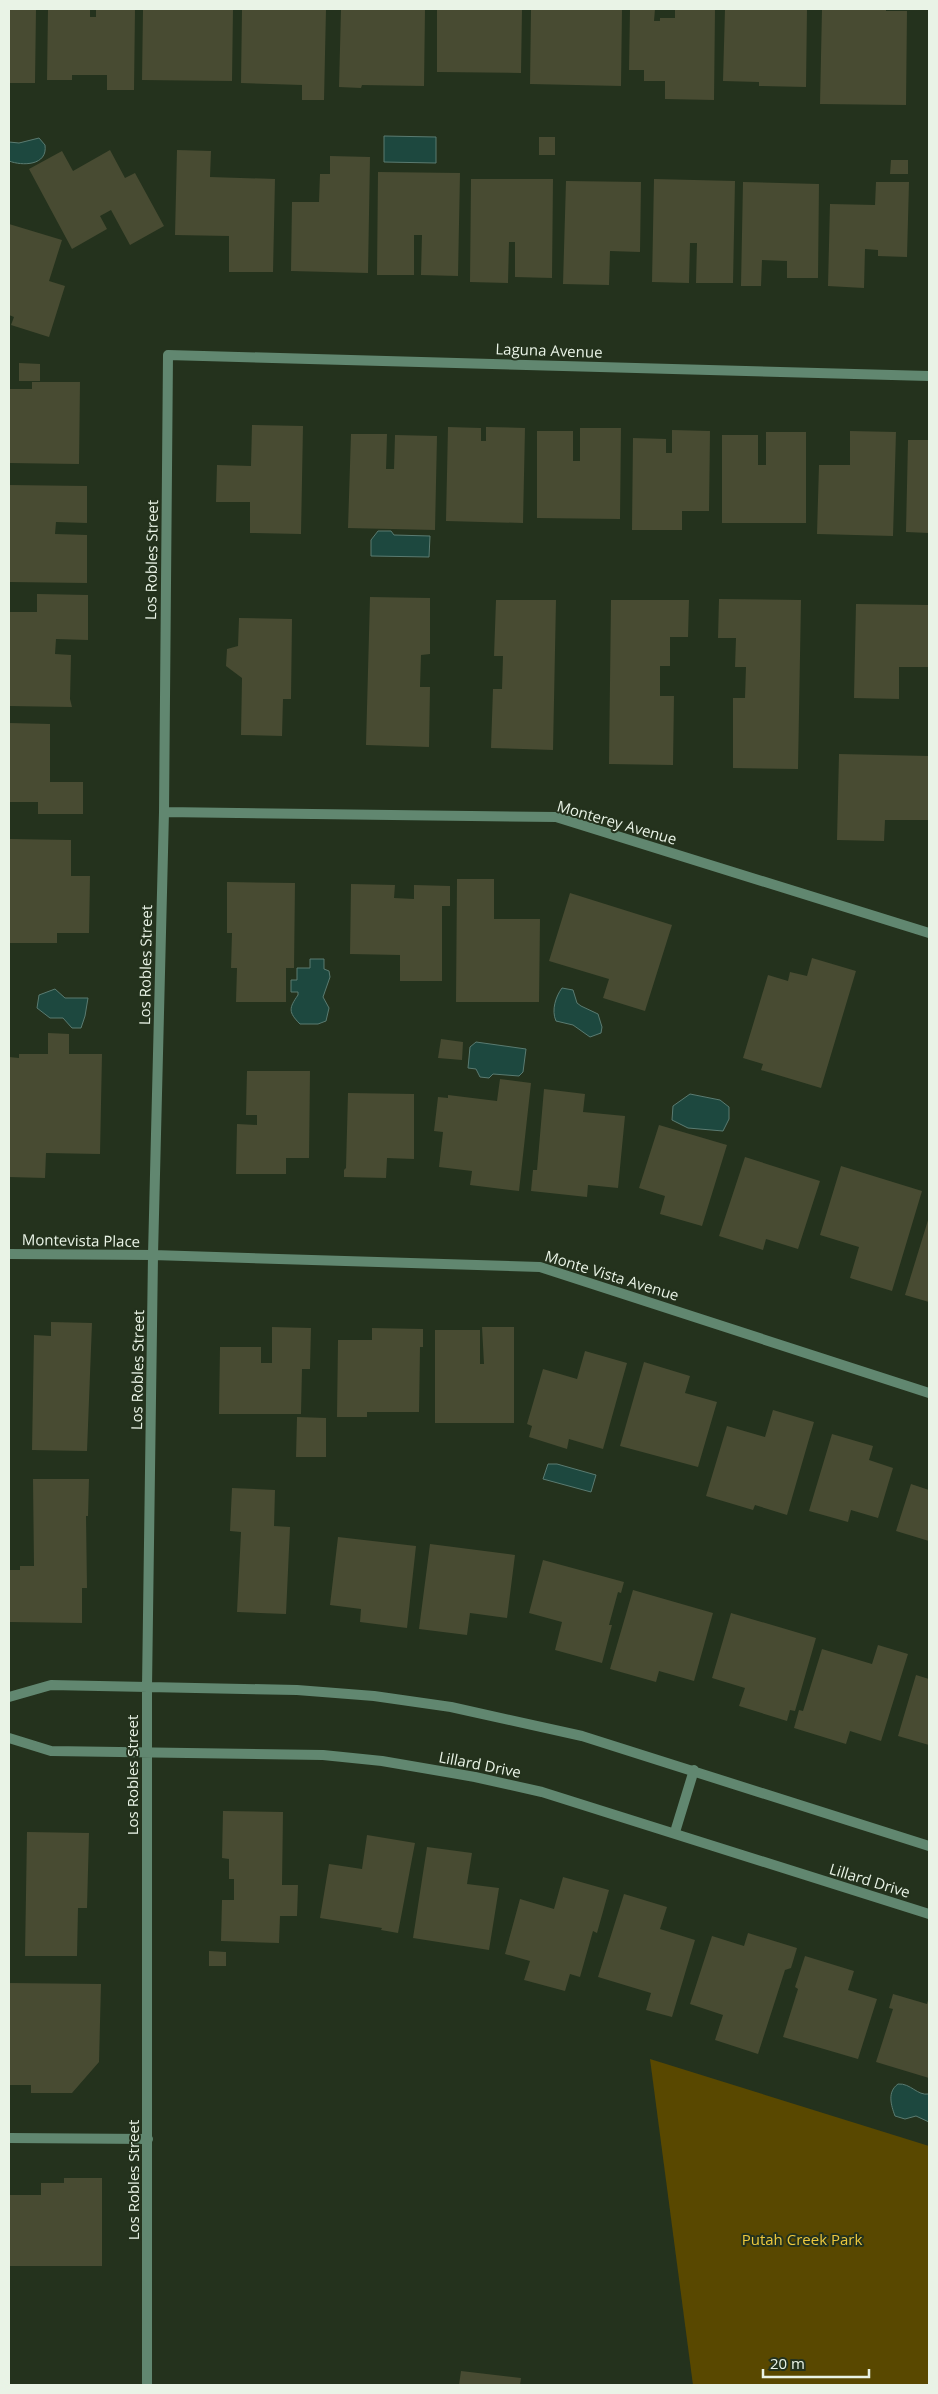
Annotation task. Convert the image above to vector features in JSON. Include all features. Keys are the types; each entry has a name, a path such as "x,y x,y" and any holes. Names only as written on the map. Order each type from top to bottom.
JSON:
{"street":[{"name":"Laguna Avenue","path":"168,355 929,376"},
{"name":"Los Robles Street","path":"147,2385 147,1687 153,1256 164,812 168,355"},
{"name":"Monterey Avenue","path":"164,812 556,817 929,933"},
{"name":"Montevista Place","path":"9,1254 153,1256"},
{"name":"Monte Vista Avenue","path":"153,1256 540,1267 929,1393"},
{"path":"9,1696 52,1685 297,1690 374,1696 442,1706 582,1736 929,1846"},
{"name":"Lillard Drive","path":"9,1738 52,1751 323,1755 382,1761 474,1776 542,1792 675,1832 929,1914"},
{"path":"675,1832 694,1770"},
{"path":"9,2138 148,2139"}],"green space":[{"name":"Putah Creek Park","path":"650,2059 929,2146 929,2385 693,2385"}],"water":[{"path":"384,136 436,137 436,163 384,162"},
{"path":"39,138 45,145 45,152 38,161 21,164 9,161 9,142 19,143"},
{"path":"378,531 391,531 394,535 430,536 429,557 371,556 371,540"},
{"path":"310,959 324,959 324,969 329,971 330,977 323,997 329,1008 326,1021 318,1024 300,1024 293,1016 291,1010 298,992 291,992 291,980 297,980 297,968 310,968"},
{"path":"562,988 573,990 577,1003 598,1014 602,1027 601,1033 590,1037 573,1025 556,1021 555,1003"},
{"path":"55,989 65,998 88,998 81,1028 72,1028 63,1018 50,1018 37,1008 39,995"},
{"path":"476,1042 526,1049 523,1072 519,1076 493,1074 489,1078 480,1077 476,1069 468,1068 470,1047"},
{"path":"690,1094 720,1100 729,1107 729,1119 723,1131 688,1128 672,1120 673,1106"},
{"path":"548,1464 557,1464 596,1475 591,1492 543,1479"},
{"path":"898,2084 907,2085 921,2093 929,2094 929,2122 916,2116 905,2119 895,2116 891,2095"}],"building":[{"path":"9,9 36,9 35,83 9,83"},
{"path":"48,9 90,9 90,17 96,17 96,9 135,9 134,90 107,90 107,75 72,75 72,80 47,80"},
{"path":"143,9 233,9 232,81 142,80"},
{"path":"242,9 326,9 324,100 302,100 302,85 241,83"},
{"path":"341,9 425,9 424,86 362,85 361,88 339,87"},
{"path":"437,9 522,9 521,73 437,72"},
{"path":"622,9 621,86 530,84 531,10"},
{"path":"630,9 655,9 654,21 660,21 660,18 675,18 675,9 715,9 714,100 665,99 665,81 644,81 644,70 629,70"},
{"path":"725,9 807,9 806,87 759,86 759,82 723,81"},
{"path":"822,9 886,9 886,11 907,11 906,105 820,104"},
{"path":"539,137 555,137 555,155 539,155"},
{"path":"110,150 125,178 135,173 164,226 130,245 111,210 100,216 107,229 72,249 29,169 62,151 73,171"},
{"path":"177,150 211,151 210,177 275,179 273,272 229,272 229,236 175,235"},
{"path":"330,156 370,157 368,273 291,271 292,202 319,202 320,174 330,174"},
{"path":"891,160 908,160 908,174 890,174"},
{"path":"378,172 460,173 458,276 421,275 422,235 414,235 414,275 377,275"},
{"path":"471,179 553,179 552,278 515,277 515,242 509,242 508,283 470,282"},
{"path":"654,179 735,181 733,283 696,283 697,243 690,243 689,283 652,282"},
{"path":"566,181 641,182 640,252 610,251 609,285 563,284"},
{"path":"743,182 819,184 818,278 787,278 787,261 762,260 761,286 741,286"},
{"path":"876,182 909,182 907,257 878,256 878,250 865,249 864,288 828,286 830,204 875,205"},
{"path":"9,224 62,240 49,281 65,286 49,337 11,325 14,317 9,315"},
{"path":"19,363 40,364 40,381 19,381"},
{"path":"32,382 80,382 79,464 9,463 9,389 32,389"},
{"path":"252,425 303,426 301,534 250,533 250,502 216,502 217,465 251,466"},
{"path":"448,427 481,428 481,441 486,441 486,427 525,428 523,523 446,521"},
{"path":"580,428 621,428 620,519 537,518 537,431 573,431 573,461 580,461"},
{"path":"672,430 710,431 709,511 682,511 682,530 632,530 633,438 666,439 666,453 672,453"},
{"path":"850,431 896,432 893,536 817,534 819,465 850,465"},
{"path":"766,432 806,432 806,523 722,523 722,435 758,435 758,465 766,465"},
{"path":"351,434 387,434 386,469 394,469 395,435 437,436 435,530 348,528"},
{"path":"908,440 929,440 929,533 906,532"},
{"path":"9,485 87,486 87,523 56,522 55,534 87,535 87,583 9,582"},
{"path":"37,594 88,595 88,640 56,639 55,654 71,655 70,699 72,707 9,706 9,612 37,612"},
{"path":"370,597 430,598 430,654 421,655 420,687 430,687 429,747 366,745"},
{"path":"719,599 801,600 798,769 733,768 733,698 745,698 746,667 735,667 736,638 718,638"},
{"path":"496,600 556,600 553,750 491,748 493,689 502,689 503,656 494,656"},
{"path":"611,600 689,600 688,637 670,637 670,666 660,666 660,696 674,696 673,765 609,764"},
{"path":"856,604 929,605 929,667 899,667 899,699 854,698"},
{"path":"239,618 292,619 291,699 283,699 282,736 241,735 242,678 226,666 227,649 238,646"},
{"path":"9,723 50,724 50,782 83,782 83,814 38,814 38,802 9,802"},
{"path":"839,754 929,756 929,820 885,820 884,841 837,840"},
{"path":"9,839 71,840 71,876 90,876 89,933 57,933 57,943 9,943"},
{"path":"457,879 494,879 494,919 540,919 539,1002 456,1002"},
{"path":"227,882 295,883 294,968 286,968 286,1002 236,1002 237,968 231,968 232,933 227,933"},
{"path":"351,884 395,885 394,898 414,899 414,885 450,886 450,906 442,906 442,981 400,981 400,955 350,954"},
{"path":"570,893 672,925 645,1011 603,998 609,979 549,961"},
{"path":"812,958 856,971 821,1088 761,1070 763,1064 743,1058 768,975 788,981 790,972 807,976"},
{"path":"48,1033 69,1034 69,1054 102,1054 100,1154 46,1153 45,1178 9,1177 9,1057 19,1058 19,1054 48,1054"},
{"path":"441,1039 463,1042 462,1060 438,1058"},
{"path":"247,1071 310,1071 309,1158 286,1158 286,1174 236,1174 237,1124 257,1125 257,1115 246,1115"},
{"path":"500,1079 531,1083 519,1191 470,1185 472,1171 439,1167 443,1132 434,1131 438,1097 448,1098 448,1095 497,1101"},
{"path":"544,1089 585,1094 583,1112 625,1116 618,1188 588,1185 587,1197 531,1191 533,1170 537,1170"},
{"path":"348,1093 414,1094 414,1159 387,1158 386,1178 344,1177 344,1170 346,1168"},
{"path":"659,1125 727,1145 702,1226 660,1214 665,1196 639,1188"},
{"path":"745,1157 820,1181 798,1249 766,1239 763,1250 719,1236"},
{"path":"841,1166 922,1191 892,1291 850,1278 859,1247 820,1235"},
{"path":"929,1217 929,1302 905,1295"},
{"path":"51,1322 92,1323 87,1451 32,1450 34,1335 51,1336"},
{"path":"272,1327 311,1328 310,1369 302,1369 301,1414 219,1414 220,1347 261,1347 261,1363 272,1363"},
{"path":"482,1327 514,1327 514,1423 435,1423 435,1330 480,1330 480,1364 484,1364"},
{"path":"372,1328 423,1329 423,1347 420,1347 419,1412 367,1412 367,1417 337,1417 338,1340 372,1340"},
{"path":"585,1351 627,1363 603,1449 569,1439 567,1449 529,1437 532,1426 527,1424 543,1369 577,1379"},
{"path":"644,1362 690,1376 685,1393 717,1402 698,1467 620,1446"},
{"path":"773,1410 814,1422 787,1515 755,1505 753,1510 706,1496 727,1426 765,1437"},
{"path":"297,1417 326,1418 326,1457 296,1457"},
{"path":"832,1434 873,1446 869,1460 893,1468 878,1518 851,1510 848,1522 809,1511"},
{"path":"33,1479 89,1479 88,1516 86,1516 87,1588 82,1588 82,1623 9,1622 9,1570 20,1570 20,1566 34,1566"},
{"path":"911,1484 929,1490 929,1541 896,1531"},
{"path":"232,1488 275,1490 274,1526 290,1527 286,1614 237,1612 241,1532 230,1531"},
{"path":"338,1537 416,1546 407,1628 360,1622 361,1609 330,1605"},
{"path":"430,1544 515,1555 507,1618 470,1613 467,1635 419,1629"},
{"path":"543,1560 624,1582 621,1593 618,1592 609,1625 612,1625 602,1663 555,1650 562,1622 529,1613"},
{"path":"633,1590 713,1613 694,1681 659,1671 656,1682 610,1669"},
{"path":"731,1613 816,1638 795,1711 790,1710 787,1721 739,1706 745,1688 712,1678"},
{"path":"878,1645 908,1654 881,1741 850,1731 846,1744 794,1728 799,1710 803,1711 822,1649 872,1664"},
{"path":"916,1675 929,1679 929,1745 898,1736"},
{"path":"223,1811 283,1812 282,1885 298,1885 297,1916 280,1916 279,1943 221,1941 222,1900 234,1900 234,1879 229,1879 229,1859 222,1858"},
{"path":"27,1832 89,1833 87,1908 78,1908 77,1956 25,1956"},
{"path":"367,1835 415,1843 398,1933 381,1930 382,1928 320,1918 329,1864 362,1869"},
{"path":"427,1847 472,1853 467,1884 499,1888 489,1950 413,1938"},
{"path":"563,1877 609,1890 597,1933 593,1931 580,1977 570,1974 565,1991 524,1980 530,1961 505,1954 520,1899 554,1909"},
{"path":"624,1894 667,1907 660,1929 695,1940 672,2017 646,2010 651,1993 598,1977"},
{"path":"748,1933 797,1948 791,1968 785,1970 758,2054 715,2040 723,2015 690,2004 712,1936 744,1946"},
{"path":"209,1951 226,1952 226,1966 209,1966"},
{"path":"805,1956 854,1971 848,1990 877,1999 858,2059 783,2037 798,1989 795,1987"},
{"path":"9,1983 101,1984 99,2062 72,2093 31,2093 31,2085 9,2085"},
{"path":"893,1994 927,2004 929,1997 929,2078 876,2062 893,2009 889,2008"},
{"path":"64,2178 102,2178 102,2266 9,2266 9,2195 41,2195 41,2183 64,2183"},
{"path":"461,2371 521,2378 520,2385 459,2385"}]}
